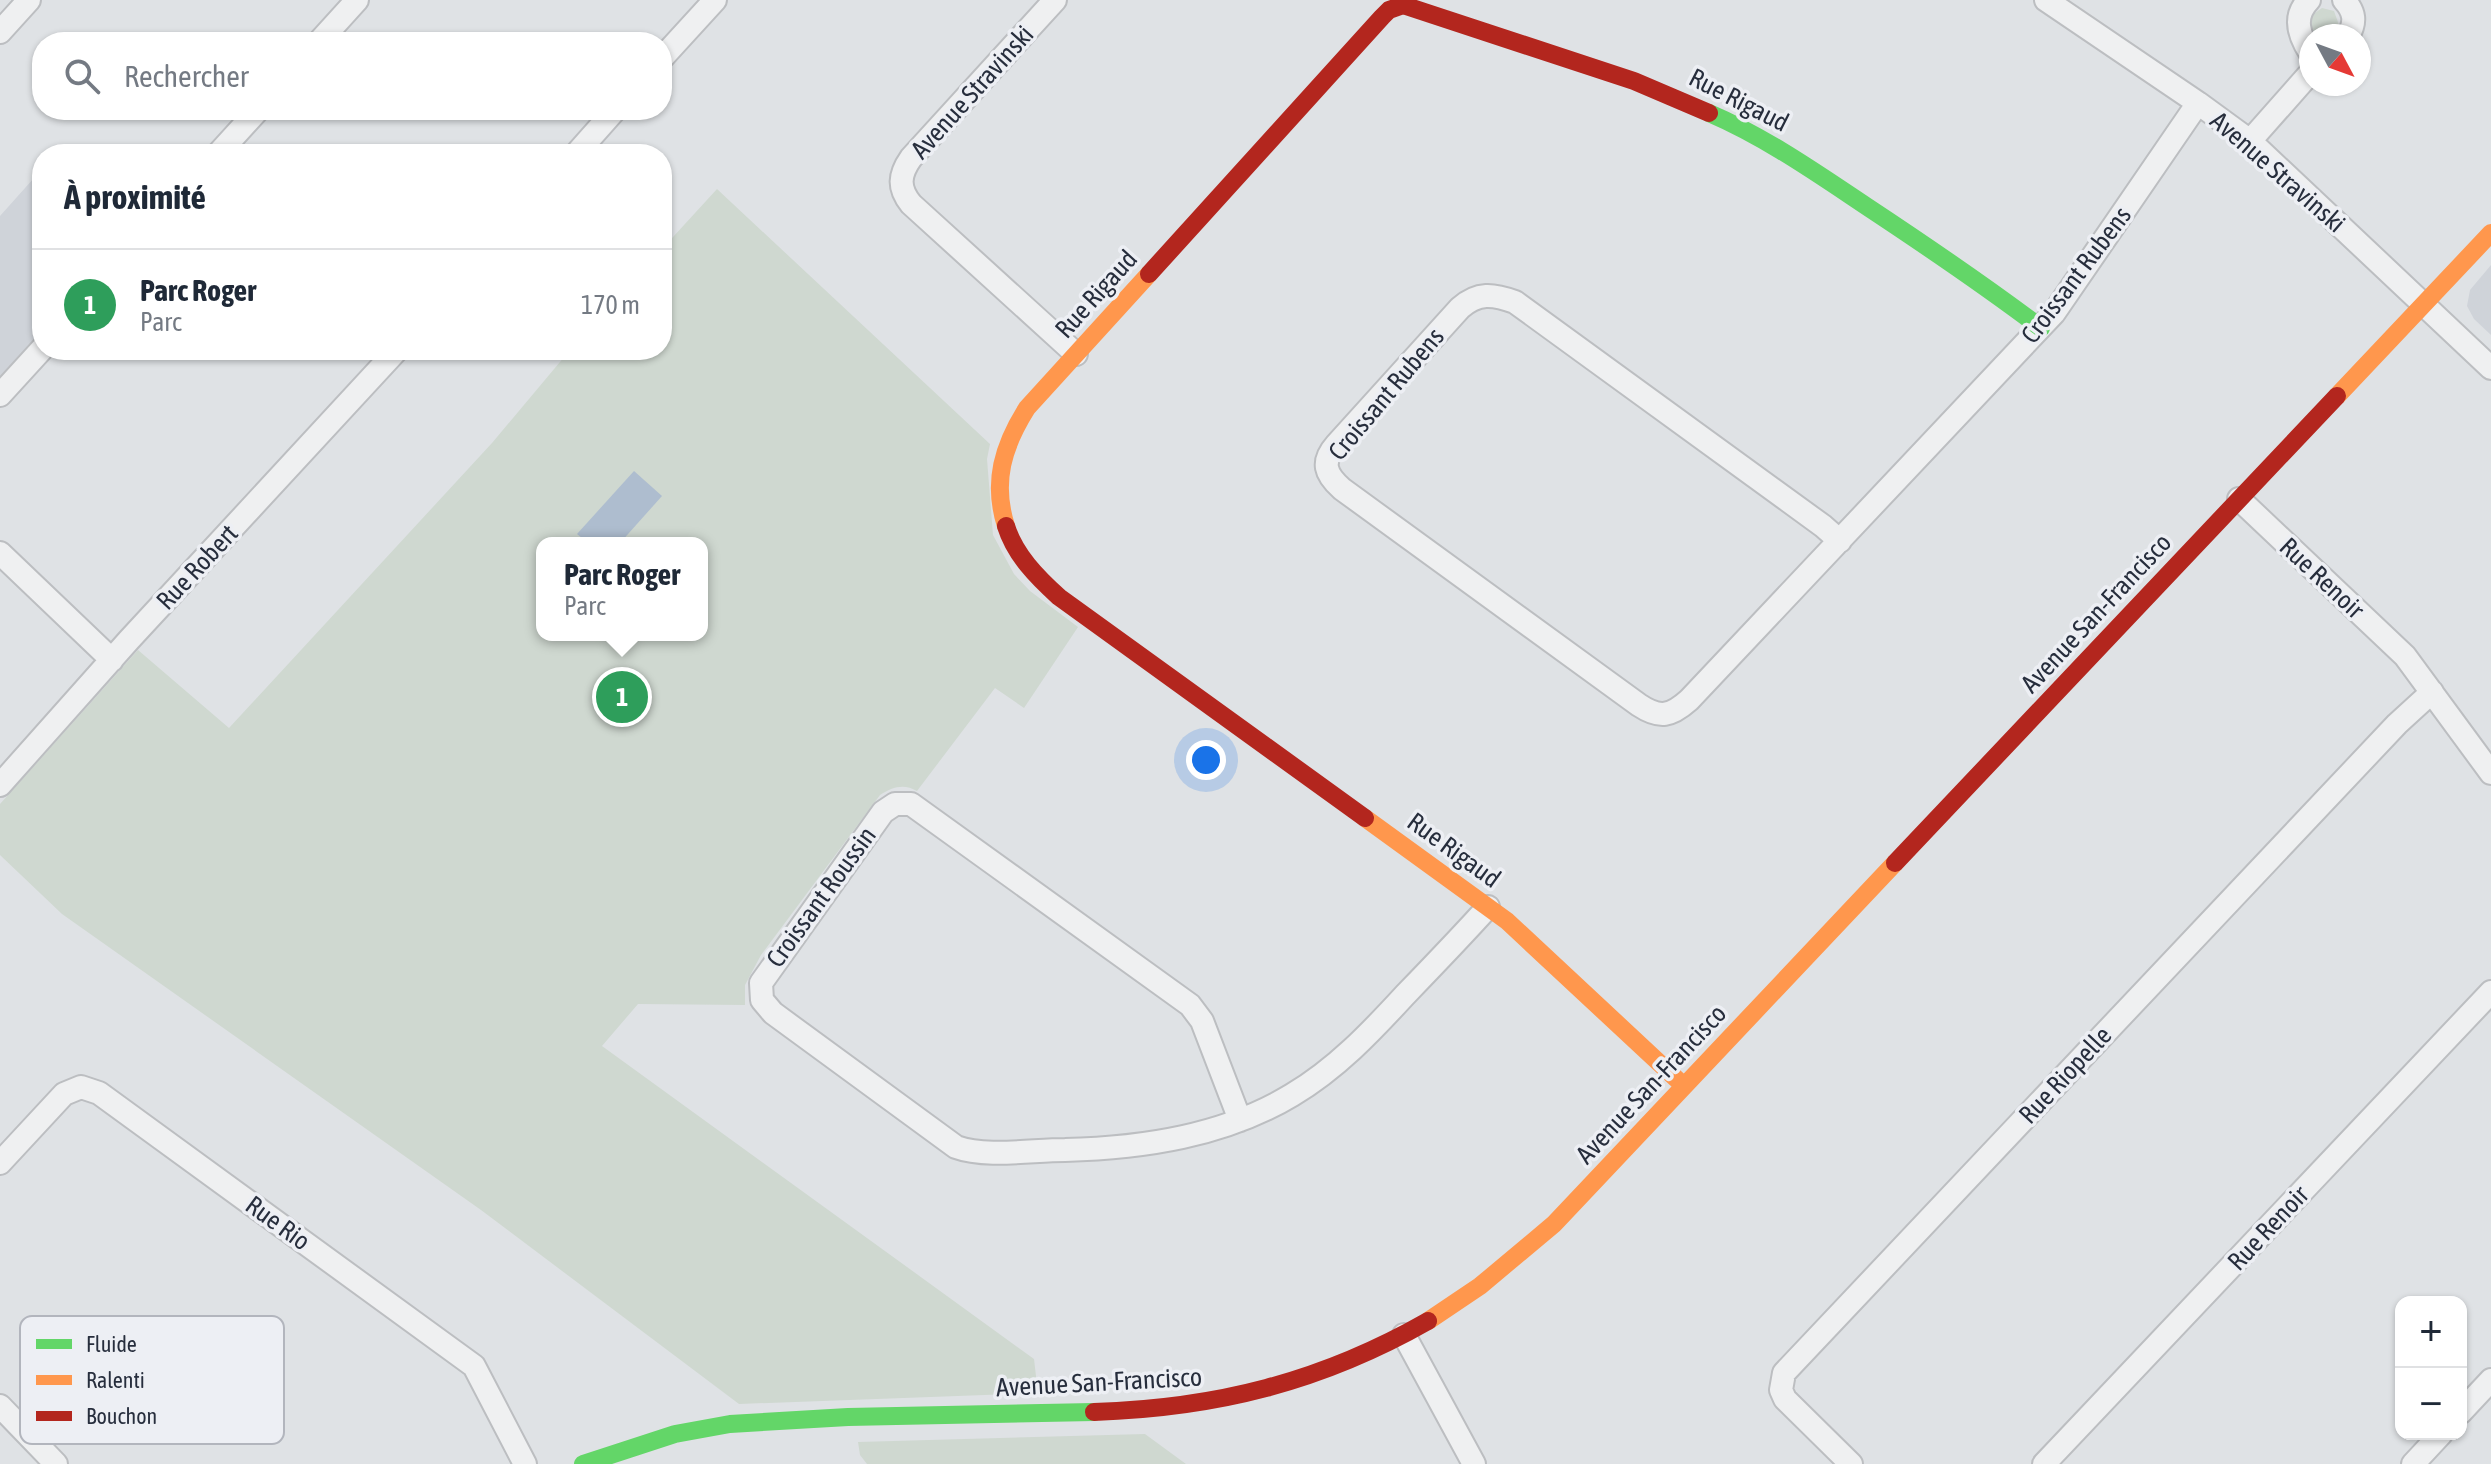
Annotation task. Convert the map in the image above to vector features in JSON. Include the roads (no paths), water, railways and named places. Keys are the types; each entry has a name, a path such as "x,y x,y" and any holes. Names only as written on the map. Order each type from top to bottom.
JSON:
{"street":[{"path":"0,32 29,0"},
{"path":"328,32 357,0"},
{"name":"Avenue Stravinski","path":"1055,0 911,158 901,177 902,188 911,204 1076,354"},
{"name":"Avenue Stravinski","path":"2046,0 2250,141 2491,368"},
{"path":"2299,25 2298,14 2309,0"},
{"path":"2344,0 2354,15 2354,24"},
{"path":"672,45 703,4"},
{"name":"Rue Rigaud","path":"1684,1086 1516,929 1059,597 1023,563 1002,519 998,486 1003,452 1017,421 1382,17 1389,10 1403,5 1634,81 1739,126 1799,161 1977,280 2041,328"},
{"path":"2250,141 2299,86"},
{"name":"Croissant Rubens","path":"1840,541 1515,302 1495,296 1476,297 1460,308 1326,458 1327,471 1342,489 1639,705 1662,716 1674,712 1689,700 1840,541 2041,328 2065,298 2198,103"},
{"path":"227,144 249,120"},
{"path":"585,144 606,120"},
{"name":"Avenue San-Francisco","path":"583,1464 675,1434 757,1422 1127,1411 1213,1401 1324,1371 1404,1335 1478,1289 1529,1247 1684,1086 2491,233"},
{"path":"0,395 32,360"},
{"name":"Rue Robert","path":"0,785 388,360"},
{"name":"Rue Renoir","path":"2239,499 2405,656 2491,773"},
{"path":"0,553 112,660"},
{"name":"Rue Riopelle","path":"1851,1464 1785,1399 1781,1390 1784,1373 2397,724 2432,692"},
{"name":"Croissant Roussin","path":"1240,1120 1202,1021 1190,1005 911,804 901,802 883,812 761,983 762,1000 773,1013 944,1139 966,1150 1094,1149 1144,1144 1193,1135 1240,1120 1292,1096 1342,1059 1488,907"},
{"name":"Rue Renoir","path":"2044,1464 2491,992"},
{"name":"Rue Rio","path":"0,1163 64,1094 81,1087 99,1093 474,1366 525,1464"},
{"path":"1404,1335 1474,1464"},
{"path":"2467,1406 2491,1380"},
{"path":"0,1406 20,1427"},
{"path":"2413,1464 2435,1440"},
{"path":"37,1444 56,1464"}],"water":[{"path":"634,471 662,496 625,537 581,537 577,534"}],"place":[{"name":"Parc Roger","path":"622,697"}]}
